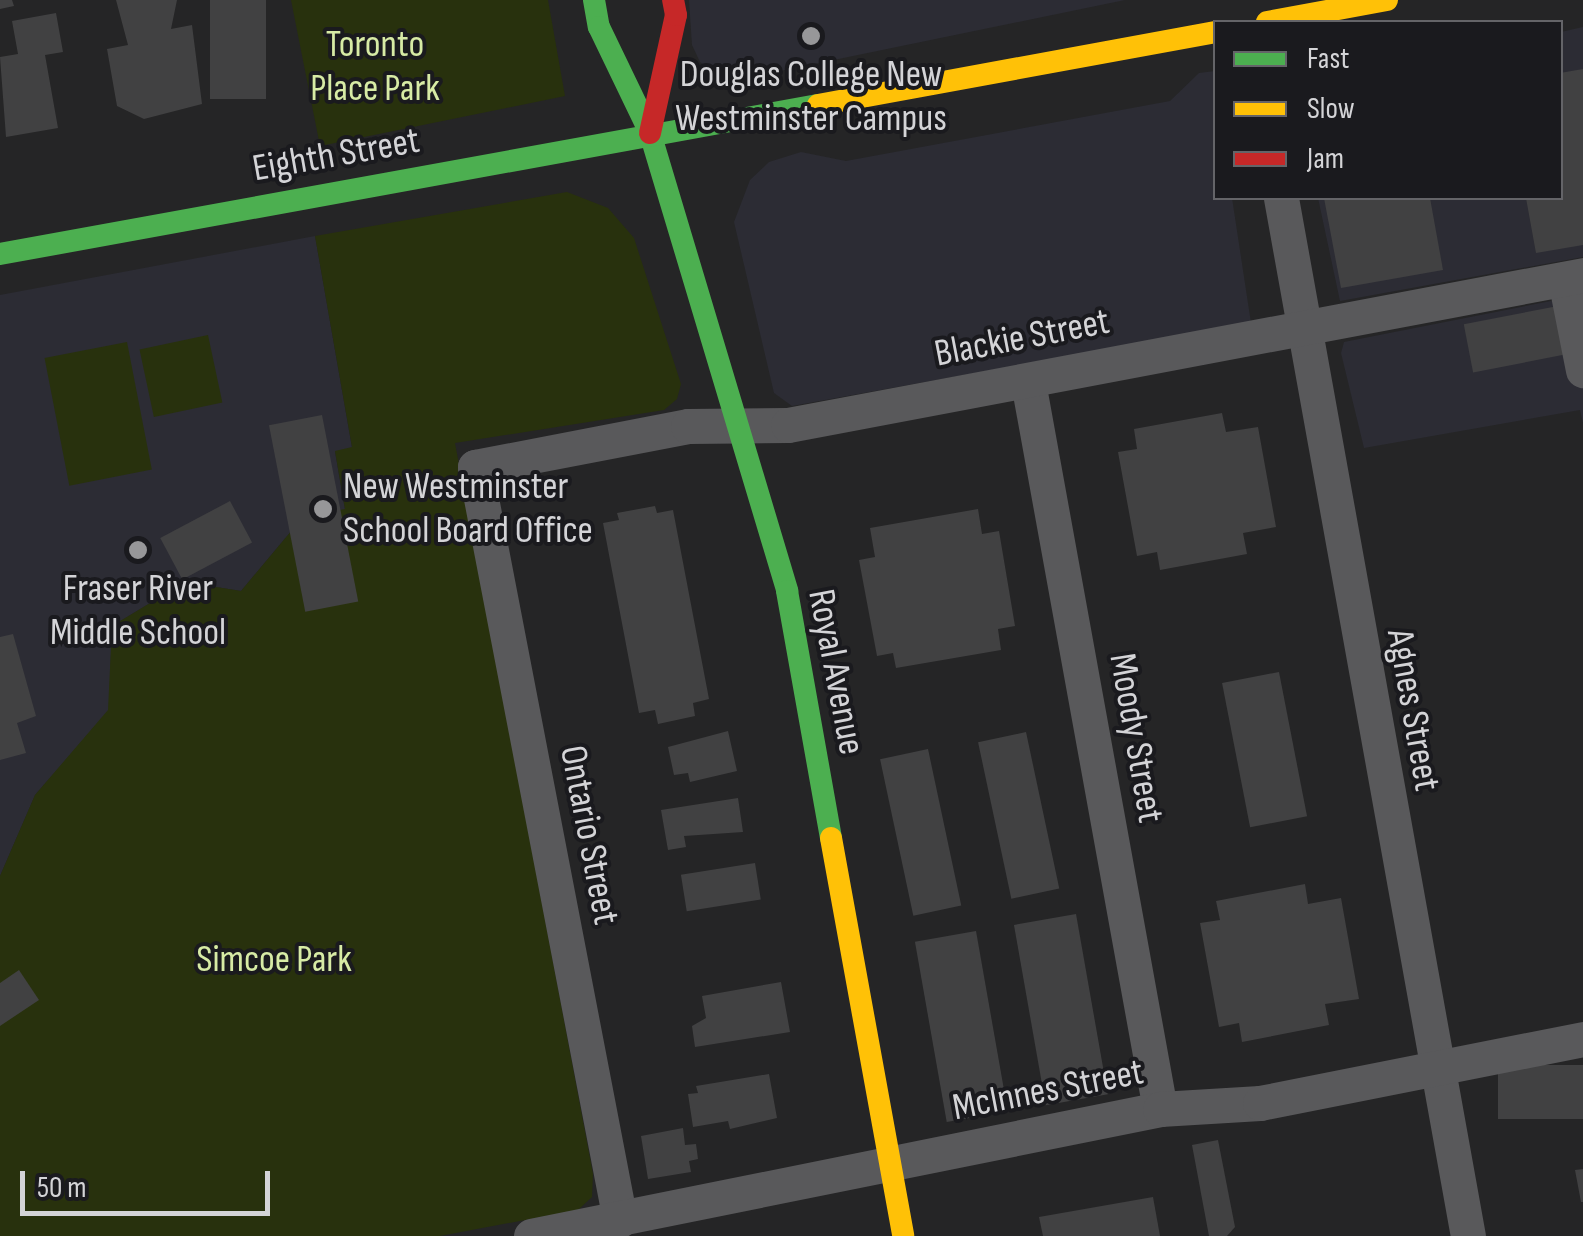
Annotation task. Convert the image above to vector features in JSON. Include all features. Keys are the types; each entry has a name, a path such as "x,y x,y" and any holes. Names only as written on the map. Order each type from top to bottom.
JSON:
{"main road":[{"name":"Royal Avenue","path":"594,0 599,27 650,134 786,591 903,1236"},
{"name":"Royal Avenue","path":"650,134 676,15 673,0"},
{"path":"1279,20 1386,0"},
{"name":"Eighth Street","path":"0,254 1213,33"}],"street":[{"name":"Agnes Street","path":"1281,200 1301,328 1468,1236"},
{"name":"Blackie Street","path":"475,467 688,426 788,424 1574,277"},
{"path":"1574,277 1583,370"},
{"name":"Moody Street","path":"1028,382 1160,1109"},
{"name":"Ontario Street","path":"475,467 620,1220"},
{"name":"McInnes Street","path":"531,1236 1160,1109 1260,1103 1583,1040"}],"shaded area":[{"name":"Douglas College New Westminster Campus","path":"689,0 1125,0 742,79 715,75 700,62 692,45"},
{"path":"1583,27 1583,257 1340,301 1318,200 1563,200 1563,32"},
{"path":"1213,71 1213,200 1232,200 1251,323 792,406 774,393 734,222 750,180 769,162 801,152 846,161 1170,101 1199,73"},
{"name":"Fraser River Middle School","path":"315,236 352,448 335,452 345,510 303,517 241,591 185,582 112,626 109,710 35,795 0,876 0,295"},
{"path":"1561,299 1583,302 1583,423 1580,410 1364,448 1341,353 1344,342"}],"green space":[{"name":"Toronto Place Park","path":"291,0 548,0 565,96 320,146"},
{"name":"Simcoe Park","path":"567,192 608,208 634,238 681,384 677,399 664,410 455,443 593,1174 592,1197 578,1210 440,1236 0,1236 0,876 35,795 108,710 112,626 185,582 241,591 303,517 345,509 335,451 352,447 315,236"},
{"path":"208,335 222,402 154,417 140,350"},
{"path":"127,342 152,470 69,486 45,358"}],"building":[{"path":"0,0 12,0 14,6 0,9"},
{"path":"116,0 177,0 171,29 192,25 202,104 144,119 117,106 107,49 128,45"},
{"path":"210,0 266,0 266,99 210,99"},
{"path":"56,13 63,52 45,55 58,128 6,137 0,57 18,54 12,21"},
{"path":"1583,69 1583,245 1536,253 1526,200 1563,200 1563,72"},
{"path":"1324,200 1430,200 1443,270 1341,288"},
{"path":"1558,306 1567,354 1473,372 1464,324"},
{"path":"1222,413 1226,432 1258,427 1276,527 1243,533 1247,554 1160,570 1157,552 1137,556 1118,452 1137,449 1134,429"},
{"path":"322,415 358,602 305,612 269,425"},
{"path":"230,501 252,542 182,580 160,538"},
{"path":"655,506 657,513 673,510 709,699 693,703 695,716 658,724 655,710 639,713 603,523 619,520 617,513"},
{"path":"978,509 982,534 999,531 1015,626 998,629 1001,650 896,668 893,653 877,656 859,560 875,557 870,528"},
{"path":"13,634 36,716 17,723 26,753 0,760 0,637"},
{"path":"1279,672 1307,816 1250,827 1222,683"},
{"path":"728,731 737,771 690,782 688,773 674,775 668,747"},
{"path":"1026,732 1059,889 1011,899 978,742"},
{"path":"928,749 961,906 913,916 880,759"},
{"path":"738,798 743,832 684,836 686,847 668,850 661,810"},
{"path":"755,863 761,900 687,911 681,875"},
{"path":"1305,884 1308,904 1341,898 1359,999 1325,1004 1329,1025 1242,1042 1239,1023 1219,1027 1200,923 1220,920 1216,901"},
{"path":"1076,914 1108,1094 1046,1105 1014,925"},
{"path":"976,931 1008,1111 947,1122 915,942"},
{"path":"19,970 39,1000 0,1026 0,983"},
{"path":"781,982 790,1032 695,1047 692,1026 706,1018 702,996"},
{"path":"1498,1065 1583,1065 1583,1119 1498,1119"},
{"path":"769,1074 777,1118 730,1129 728,1121 693,1127 688,1094 698,1093 696,1086"},
{"path":"683,1128 685,1145 696,1144 698,1159 689,1161 691,1172 648,1179 641,1136"},
{"path":"1218,1140 1235,1227 1227,1236 1209,1236 1192,1145"},
{"path":"1583,1169 1583,1202 1581,1202 1575,1170"},
{"path":"1153,1197 1160,1236 1043,1236 1039,1217"}],"traffic: fast":[{"path":"594,0 599,27 650,133 787,591 831,838"},
{"path":"0,254 818,105"}],"traffic: slow":[{"path":"1278,20 1387,0"},
{"path":"818,105 1213,33"},
{"path":"831,838 903,1236"}],"traffic: jam":[{"path":"650,133 676,15 673,0"}],"place":[{"name":"Douglas College New Westminster Campus","path":"811,36"},
{"name":"New Westminster School Board Office","path":"323,509"},
{"name":"Fraser River Middle School","path":"138,550"}]}
